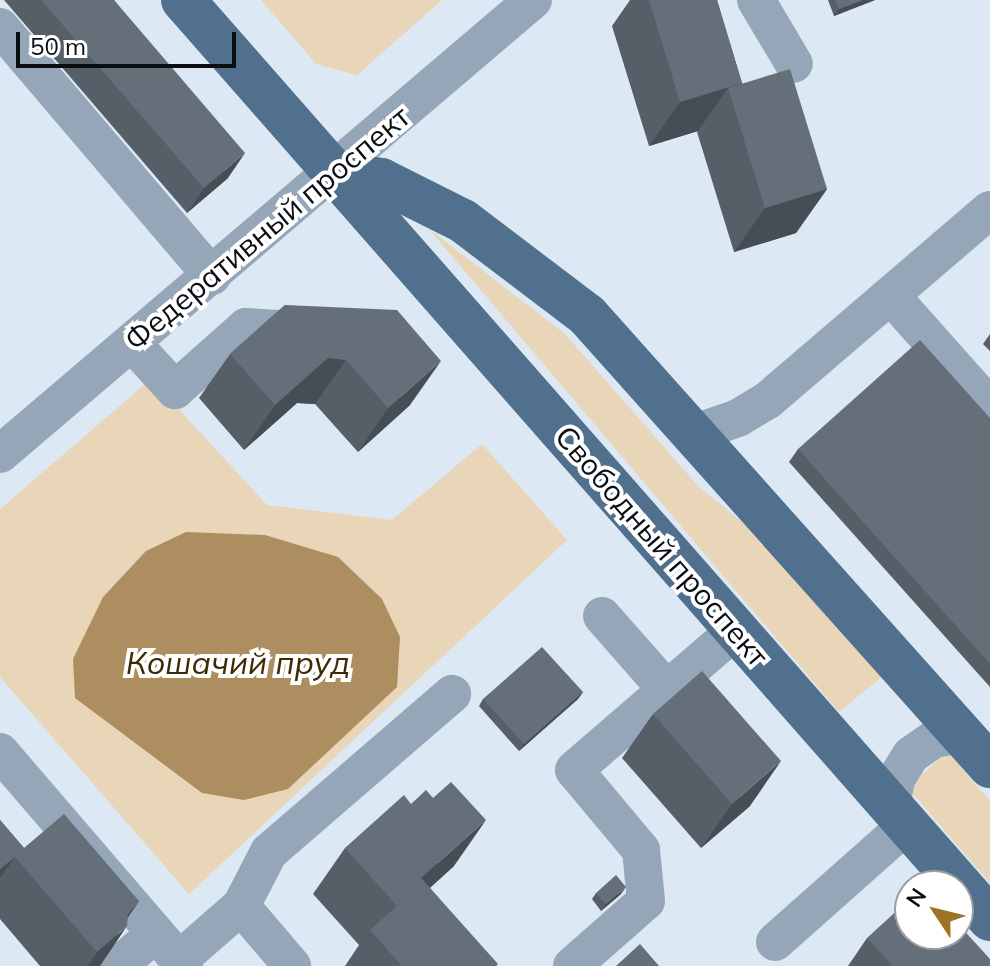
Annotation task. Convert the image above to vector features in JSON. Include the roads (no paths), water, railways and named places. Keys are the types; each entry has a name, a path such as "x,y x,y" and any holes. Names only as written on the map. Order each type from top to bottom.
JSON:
{"main road":[{"name":"Свободный проспект","path":"183,0 990,919"},
{"path":"334,173 381,180 413,194 517,258 587,315 990,766"}],"street":[{"name":"Федеративный проспект","path":"0,454 334,173 533,0"},
{"path":"756,0 794,64"},
{"path":"0,27 212,276"},
{"path":"695,433 738,418 768,400 990,210"},
{"path":"892,297 990,407"},
{"path":"132,343 175,390 246,327 345,333"},
{"path":"602,616 667,690"},
{"path":"572,966 646,901 641,850 574,770 736,630"},
{"path":"118,966 173,953 241,906 269,852 452,694"},
{"path":"775,942 899,816 896,779 911,755 934,739 962,734"},
{"path":"0,752 173,953"},
{"path":"241,906 292,966"}],"water":[{"name":"Кошачий пруд","path":"186,532 265,535 338,557 382,599 400,637 397,687 288,789 244,800 202,793 75,698 73,659 103,597 146,551"}]}
